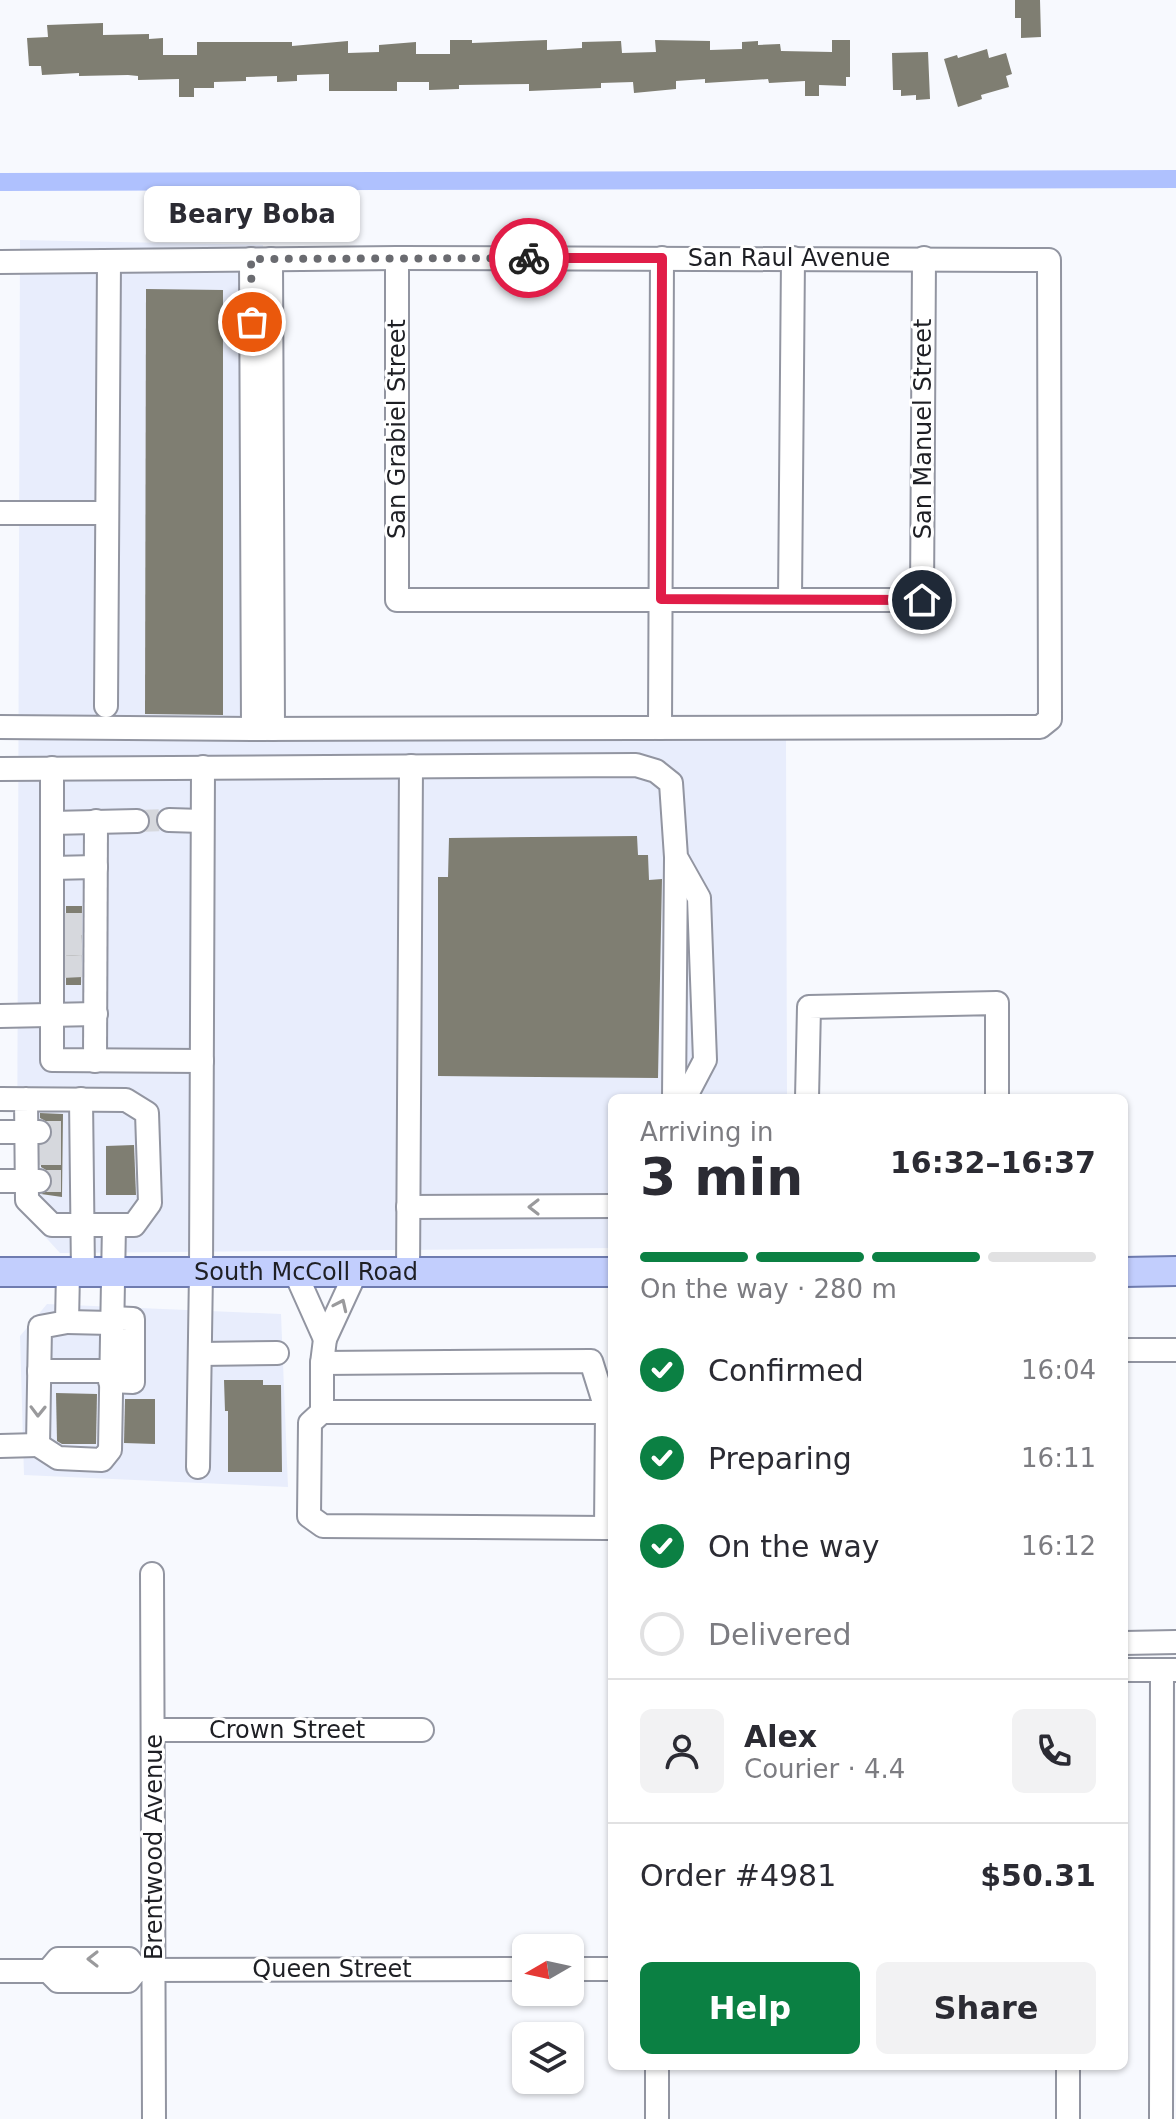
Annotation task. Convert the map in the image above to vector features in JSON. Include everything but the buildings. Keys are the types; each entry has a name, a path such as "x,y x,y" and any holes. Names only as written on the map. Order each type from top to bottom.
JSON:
{"main road":[{"path":"1128,1272 1176,1271"},
{"name":"South McColl Road","path":"0,1272 608,1272"}],"street":[{"name":"San Raul Avenue","path":"0,262 397,258 1049,260 1050,719 1040,727 660,728"},
{"name":"San Grabiel Street","path":"397,258 397,600 661,599"},
{"path":"0,727 660,728 662,258"},
{"path":"661,599 790,599 793,258"},
{"name":"San Manuel Street","path":"790,599 922,600 924,258"},
{"path":"261,259 263,729"},
{"path":"106,706 109,261"},
{"path":"0,513 107,513"},
{"path":"0,769 636,765 656,771 671,783 676,857 674,1094"},
{"path":"408,1272 411,766"},
{"path":"198,1467 203,767"},
{"path":"52,768 52,868 96,1014 95,1061"},
{"path":"169,820 202,821"},
{"path":"96,821 96,867 52,1015 52,1060 202,1061"},
{"path":"52,823 137,821"},
{"path":"676,857 699,898 705,1060 687,1094"},
{"path":"52,868 96,867"},
{"path":"807,1094 809,1007 997,1003 997,1094"},
{"path":"0,1016 96,1014"},
{"path":"0,1099 26,1099 81,1099 126,1100 147,1113 150,1203 134,1225 52,1225 27,1200 33,1181 33,1143 26,1099"},
{"path":"67,1322 82,1226 72,1181 72,1143 81,1099"},
{"path":"0,1132 33,1143"},
{"path":"0,1181 33,1181"},
{"path":"408,1207 608,1206"},
{"path":"111,1320 114,1225"},
{"path":"295,1272 325,1339"},
{"path":"322,1412 325,1339 356,1272"},
{"path":"38,1445 39,1371 40,1327 67,1322 133,1319 133,1382 110,1376 39,1371"},
{"path":"1128,1350 1176,1350"},
{"path":"200,1354 277,1353"},
{"path":"322,1363 591,1361 608,1407"},
{"path":"0,1446 38,1445 58,1458 102,1460 110,1450 110,1376"},
{"path":"608,1412 322,1412 310,1423 309,1516 323,1526 608,1528"},
{"name":"Brentwood Avenue","path":"152,1574 153,1730 146,1970 154,2119"},
{"path":"1128,1643 1176,1642"},
{"path":"1128,1670 1169,1670 1161,2119"},
{"name":"Crown Street","path":"153,1730 422,1730"},
{"name":"Queen Street","path":"0,1971 48,1971 58,1981 128,1981 146,1970 512,1969"},
{"path":"584,1969 608,1969"},
{"path":"657,2070 657,2119"},
{"path":"1068,2070 1068,2119"}],"shaded area":[{"path":"20,240 263,245 261,738 786,739 787,1094 608,1094 608,1248 60,1253 17,1206"},
{"path":"47,1304 281,1314 288,1487 24,1475 20,1336"}],"waterway":[{"path":"0,182 1176,179"}],"tunnel":[{"path":"137,821 169,820"},
{"path":"62,924 82,924"},
{"path":"62,945 82,944"},
{"path":"62,967 82,966"},
{"path":"39,1132 63,1132"},
{"path":"39,1154 62,1154"},
{"path":"39,1181 62,1181"}],"way so far":[{"path":"252,322 251,259 529,258"}],"place":[{"name":"Beary Boba","path":"252,322"}],"route":[{"path":"529,258 662,258 661,599 922,600"}]}
